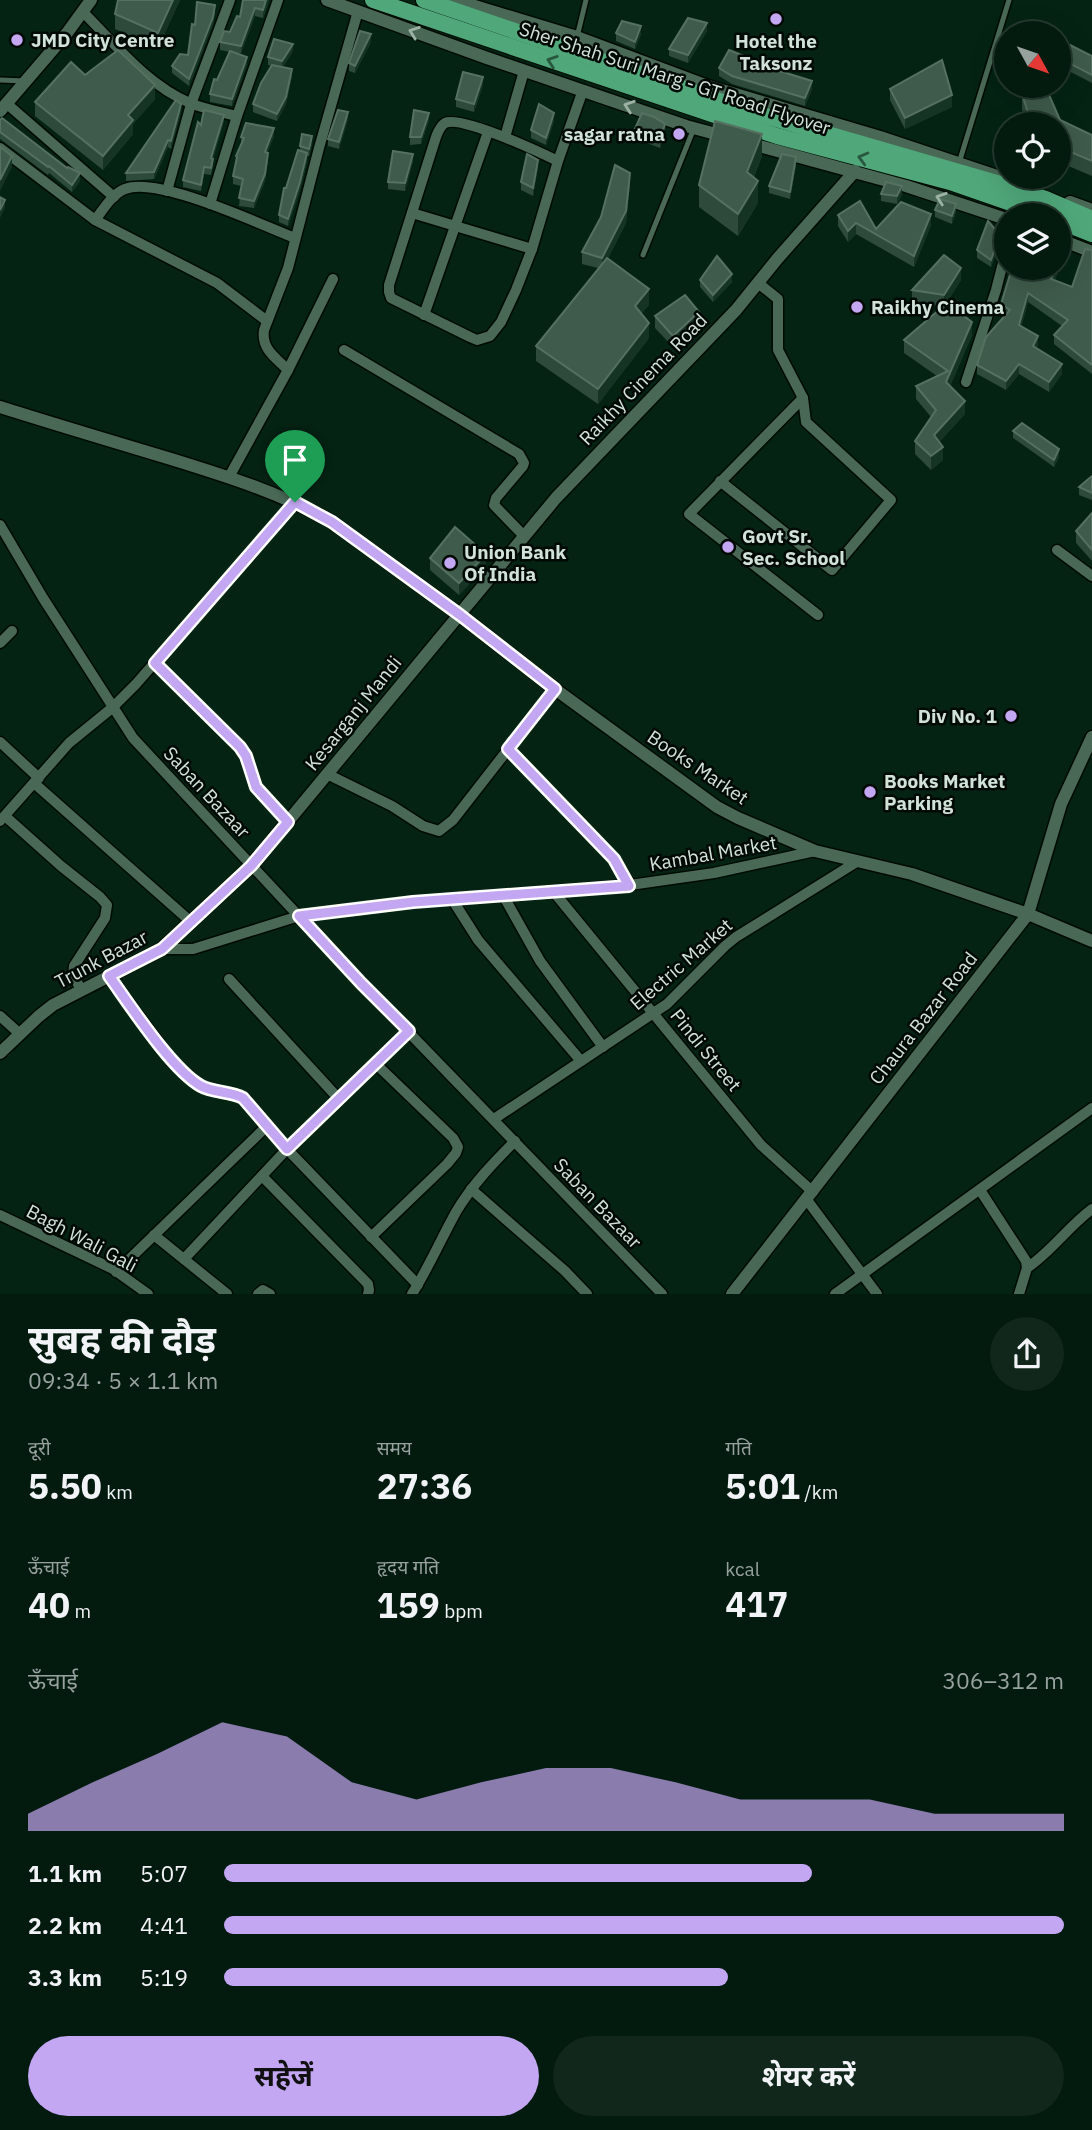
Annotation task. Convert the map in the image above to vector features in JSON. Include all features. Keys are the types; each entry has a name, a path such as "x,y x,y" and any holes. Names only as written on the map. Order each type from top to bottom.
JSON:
{"main road":[{"name":"Sher Shah Suri Marg - GT Road Flyover","path":"373,0 765,132 950,182 1010,203"},
{"name":"Sher Shah Suri Marg - GT Road Flyover","path":"424,0 755,113 1007,186 1092,219"},
{"path":"1071,226 1092,234"}],"street":[{"path":"92,0 26,81 5,101 114,197"},
{"path":"167,191 191,104 230,0"},
{"path":"210,204 237,116 278,0"},
{"path":"327,0 524,71 694,128 855,171 994,215"},
{"path":"455,0 577,37 708,86 959,163 1092,210"},
{"path":"288,370 267,350 263,338 288,268 358,11"},
{"path":"83,12 143,71 173,94 191,104 237,116"},
{"path":"505,137 524,71"},
{"path":"558,161 505,137 460,122 446,122 440,127 436,137 412,213 389,292 391,298 477,340 490,336 501,322 523,275 583,90"},
{"path":"424,315 488,132"},
{"path":"0,148 95,220 217,283 267,321"},
{"name":"Raikhy Cinema Road","path":"460,615 556,498 702,347 855,171"},
{"path":"95,220 114,197 126,188 153,187 210,204 295,238"},
{"path":"412,213 532,249"},
{"path":"1071,244 1092,252"},
{"path":"229,477 288,370 333,278"},
{"path":"966,382 999,280"},
{"path":"720,481 832,570 891,500 806,422 803,398 778,350 778,299 758,283"},
{"path":"344,350 523,457 523,466 495,498 494,505 524,536"},
{"path":"803,398 688,514 818,615"},
{"name":"Books Market","path":"0,407 229,477 295,502 332,522 460,615 555,689 717,807 738,818 815,851 912,874 1028,914 1092,941"},
{"path":"81,990 74,967 105,918 107,905 2,819 78,735 112,708 155,663 295,502"},
{"name":"Saban Bazaar","path":"0,525 133,738 361,983 662,1293"},
{"path":"1057,550 1092,576"},
{"name":"Kesarganj Mandi","path":"276,836 460,615"},
{"path":"0,643 12,631"},
{"path":"155,663 240,747 246,756 256,787 288,822"},
{"path":"327,774 392,806 423,826 439,831 453,820 555,689"},
{"name":"Chaura Bazar Road","path":"732,1293 1028,914 1060,804 1092,737"},
{"path":"0,742 36,780 190,921"},
{"path":"508,749 614,859 629,886"},
{"name":"Trunk Bazar","path":"0,1054 38,1016 81,990 162,949 251,866 276,836"},
{"name":"Kambal Market","path":"162,949 194,949 299,916 452,899 629,886 714,873 815,851"},
{"name":"Electric Market","path":"494,1119 654,1014 682,990 724,946 858,861"},
{"name":"Pindi Street","path":"553,891 761,1145 810,1196 877,1293"},
{"path":"503,895 540,961 603,1047"},
{"path":"452,899 478,940 581,1061"},
{"path":"109,976 171,1059 192,1080 208,1089 243,1098 287,1149 371,1237 415,1289 471,1189 515,1141"},
{"path":"229,979 338,1098"},
{"path":"0,1016 20,1034"},
{"path":"184,1259 287,1149 409,1031"},
{"path":"371,1237 447,1164 458,1147 376,1064"},
{"path":"835,1293 1091,1110"},
{"path":"116,1272 267,1126"},
{"path":"262,1176 368,1284 368,1293"},
{"path":"471,1189 587,1293"},
{"path":"980,1190 1026,1261 1027,1268 1019,1293"},
{"path":"1027,1268 1048,1252 1092,1209"},
{"name":"Bagh Wali Gali","path":"0,1215 116,1272 148,1293"},
{"path":"154,1235 227,1293"},
{"path":"258,1293 263,1290 270,1293"}],"lane":[{"path":"577,37 586,0"},
{"path":"959,163 1009,0"},
{"path":"0,80 26,81"},
{"path":"643,255 694,128"}],"building":[{"path":"118,0 173,0 158,33 115,14"},
{"path":"243,0 266,0 263,10 255,8 241,46 220,42 224,31 230,32 237,16 240,17"},
{"path":"197,2 215,5 189,79 172,66 180,54 188,55"},
{"path":"688,18 707,23 688,55 669,49"},
{"path":"622,21 641,26 635,42 616,33"},
{"path":"360,31 371,34 355,66 349,63"},
{"path":"274,39 293,44 282,61 268,57"},
{"path":"1071,46 1092,56 1092,75 1071,64"},
{"path":"118,50 155,85 128,115 133,120 103,156 35,102 71,62 85,75"},
{"path":"729,50 773,69 812,81 805,98 732,76 719,68"},
{"path":"230,51 247,57 232,99 210,94 214,79 217,80"},
{"path":"942,60 952,95 905,118 890,89"},
{"path":"272,65 292,69 286,97 277,114 253,104"},
{"path":"463,72 483,77 474,104 456,99"},
{"path":"1023,98 1050,98 1056,112 1028,112"},
{"path":"176,100 181,104 171,141 168,140 154,172 126,173"},
{"path":"539,104 554,113 546,138 531,130"},
{"path":"204,110 224,115 211,158 211,168 204,167 201,185 183,180 198,122 201,125"},
{"path":"338,110 348,112 339,142 328,139"},
{"path":"414,110 429,113 421,137 410,137"},
{"path":"642,113 665,124 660,140 634,131"},
{"path":"2,118 67,168 80,173 72,185 0,132"},
{"path":"715,121 762,134 747,172 758,181 738,214 699,185"},
{"path":"246,123 274,128 265,152 268,153 265,174 254,201 239,198 243,179 233,176"},
{"path":"1071,125 1092,135 1092,161 1071,152"},
{"path":"302,134 312,136 309,149 300,146"},
{"path":"0,147 12,156 0,180"},
{"path":"298,150 307,153 288,219 279,215 284,188"},
{"path":"393,151 413,154 405,183 388,182"},
{"path":"527,154 538,160 533,188 521,182"},
{"path":"782,154 796,157 790,192 769,186"},
{"path":"615,165 630,173 626,211 602,258 582,252 601,217"},
{"path":"886,182 902,186 897,196 881,194"},
{"path":"0,197 5,200 0,210"},
{"path":"940,199 956,204 952,216 935,210"},
{"path":"860,201 876,229 901,202 931,214 914,256 856,223 848,231 838,215"},
{"path":"988,221 994,228 994,252 991,260 977,250"},
{"path":"1085,249 1092,250 1092,365 1054,335 1068,320 1028,293 1019,325 1038,336 1033,346 1062,364 1049,382 1019,364 1006,381 977,365 986,337 1010,310 1001,304 1008,280 1054,280 1072,287"},
{"path":"944,255 961,268 944,295 912,290"},
{"path":"717,256 732,274 713,295 700,280"},
{"path":"607,258 649,289 635,306 649,323 598,389 536,346"},
{"path":"685,295 699,312 673,336 655,316"},
{"path":"947,303 972,322 946,382 965,401 934,435 943,447 931,456 915,441 936,410 916,386 948,371 904,340"},
{"path":"1022,423 1059,449 1054,460 1013,431"},
{"path":"1092,476 1092,493 1079,487"},
{"path":"1092,513 1092,550 1076,531"},
{"path":"455,527 486,554 459,583 430,558"}],"place":[{"name":"Hotel the Taksonz","path":"776,19"},
{"name":"JMD City Centre","path":"17,40"},
{"name":"sagar ratna","path":"679,134"},
{"name":"Raikhy Cinema","path":"857,307"},
{"name":"Govt Sr. Sec. School","path":"728,547"},
{"name":"Union Bank Of India","path":"450,563"},
{"name":"Div No. 1","path":"1011,716"},
{"name":"Books Market Parking","path":"870,792"}],"route":[{"path":"295,502 332,522 460,615 555,689 508,749 614,859 629,886 413,902 299,916 409,1031 287,1149 243,1098 208,1089 192,1080 171,1059 109,976 162,949 251,866 288,822 256,787 246,756 240,747 155,663 295,502"}]}
